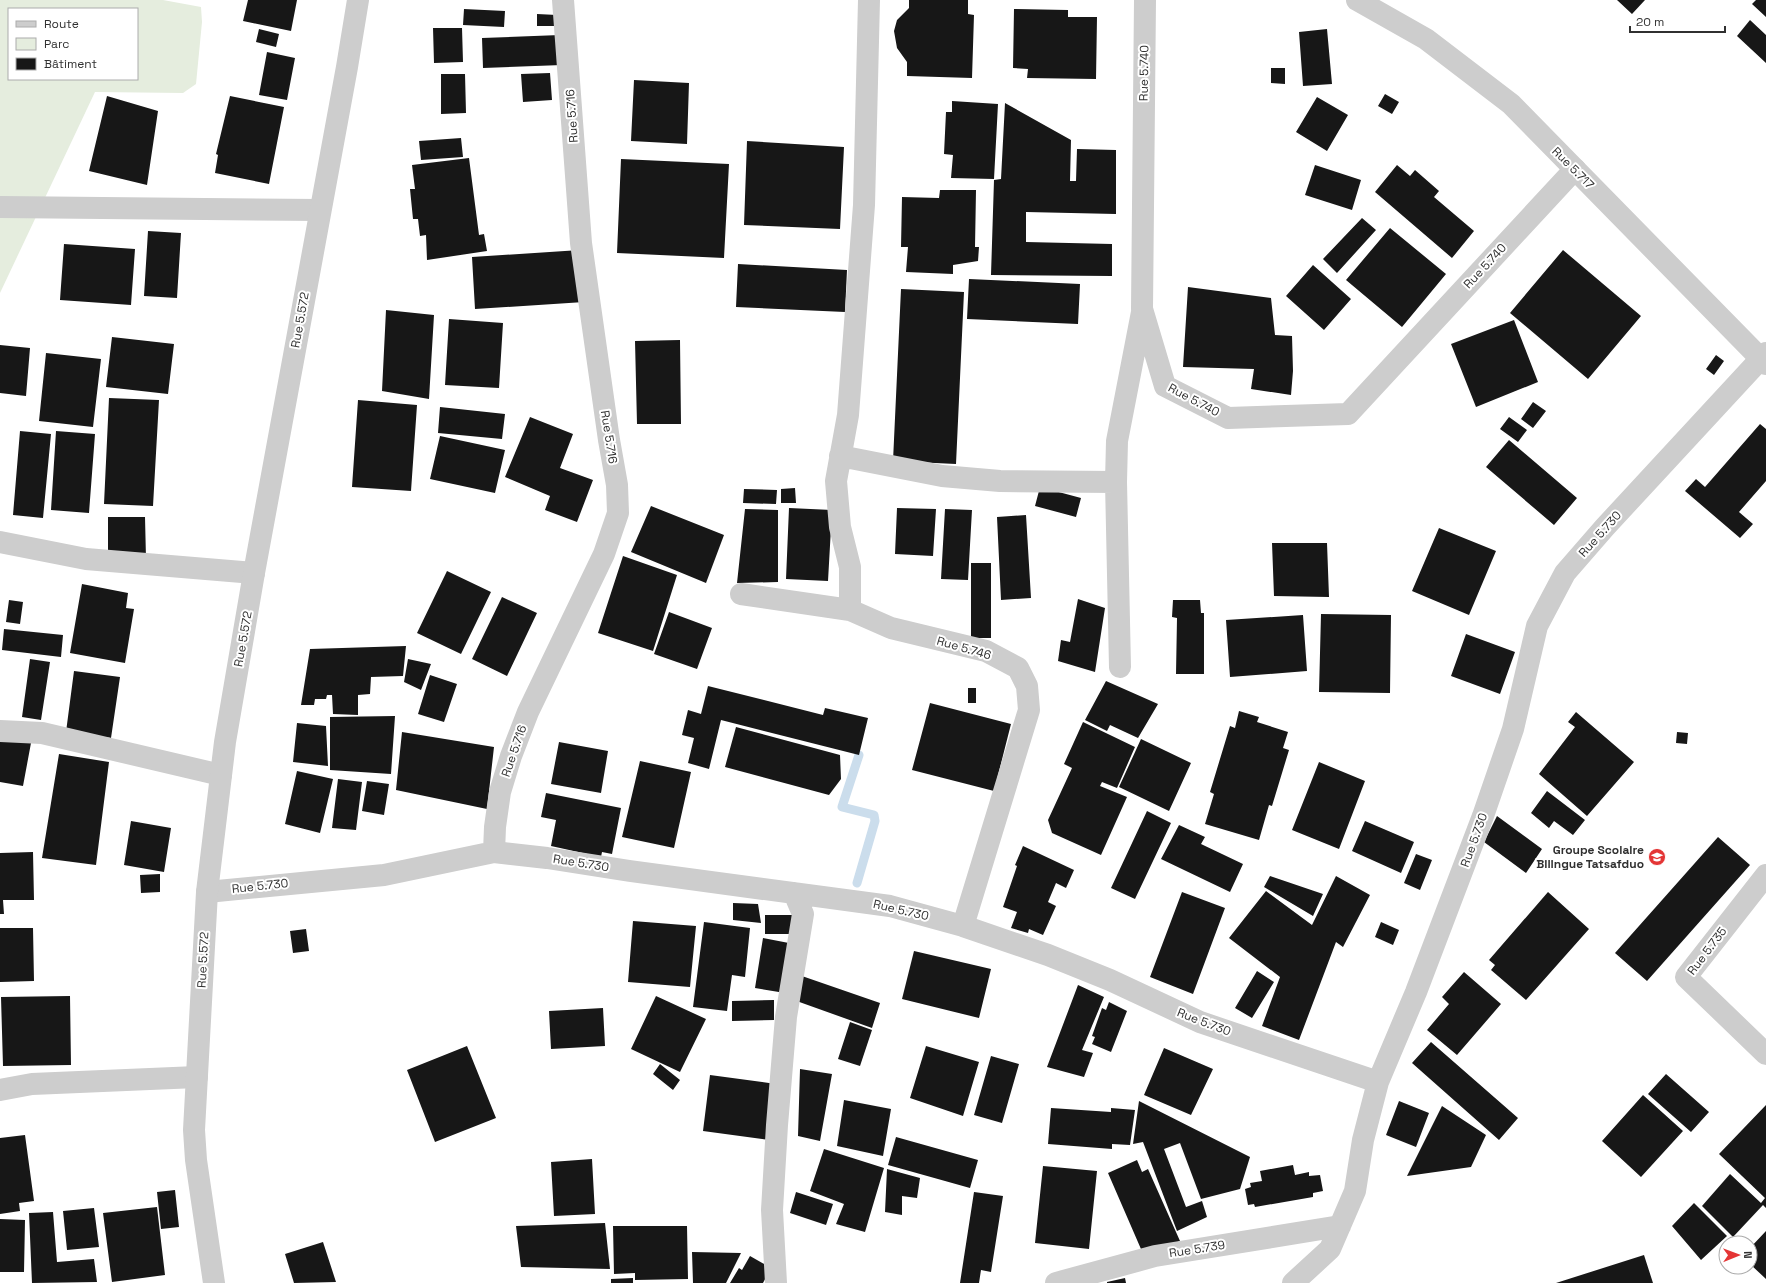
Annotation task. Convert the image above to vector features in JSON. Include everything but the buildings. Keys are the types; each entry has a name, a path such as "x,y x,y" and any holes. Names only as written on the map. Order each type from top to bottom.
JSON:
{"street":[{"name":"Rue 5.572","path":"214,1283 196,1160 194,1130 207,892 221,775 254,573 358,0"},
{"name":"Rue 5.716","path":"494,852 495,827 500,792 511,756 528,712 604,554 618,513 617,485 609,440 582,243 563,0"},
{"path":"850,610 850,568 840,527 836,481 848,415 864,205 869,0"},
{"name":"Rue 5.740","path":"1145,0 1142,309 1165,386 1228,418 1348,414 1575,169"},
{"name":"Rue 5.717","path":"1357,0 1426,39 1505,100 1764,359"},
{"path":"0,207 320,210"},
{"path":"1120,667 1116,482 1117,441 1142,309"},
{"name":"Rue 5.730","path":"207,892 384,875 494,852 547,858 630,871 890,906 963,926 1055,957 1110,980 1200,1022 1378,1082 1416,992 1483,816 1513,729 1537,626 1565,573 1605,528 1764,359"},
{"path":"840,456 942,476 1000,481 1116,482"},
{"path":"0,542 86,559 254,573"},
{"name":"Rue 5.746","path":"741,594 850,610 891,628 986,651 1018,668 1027,686 1029,710 963,926"},
{"path":"0,731 42,733 221,775"},
{"name":"Rue 5.735","path":"1766,875 1686,977 1766,1054"},
{"path":"776,1283 772,1210 777,1125 786,1016 803,914 794,893"},
{"path":"0,1090 46,1083 197,1077"},
{"path":"1293,1283 1330,1249 1355,1191 1363,1140 1378,1082"},
{"name":"Rue 5.739","path":"1056,1283 1155,1256 1340,1226"}],"green space":[{"path":"0,0 163,0 201,7 202,22 196,84 183,93 95,92 0,293"}],"waterway":[{"path":"857,883 875,821 874,815 842,807 859,755"}],"place":[{"name":"Groupe Scolaire Bilingue Tatsafduo","path":"1657,857"}]}
